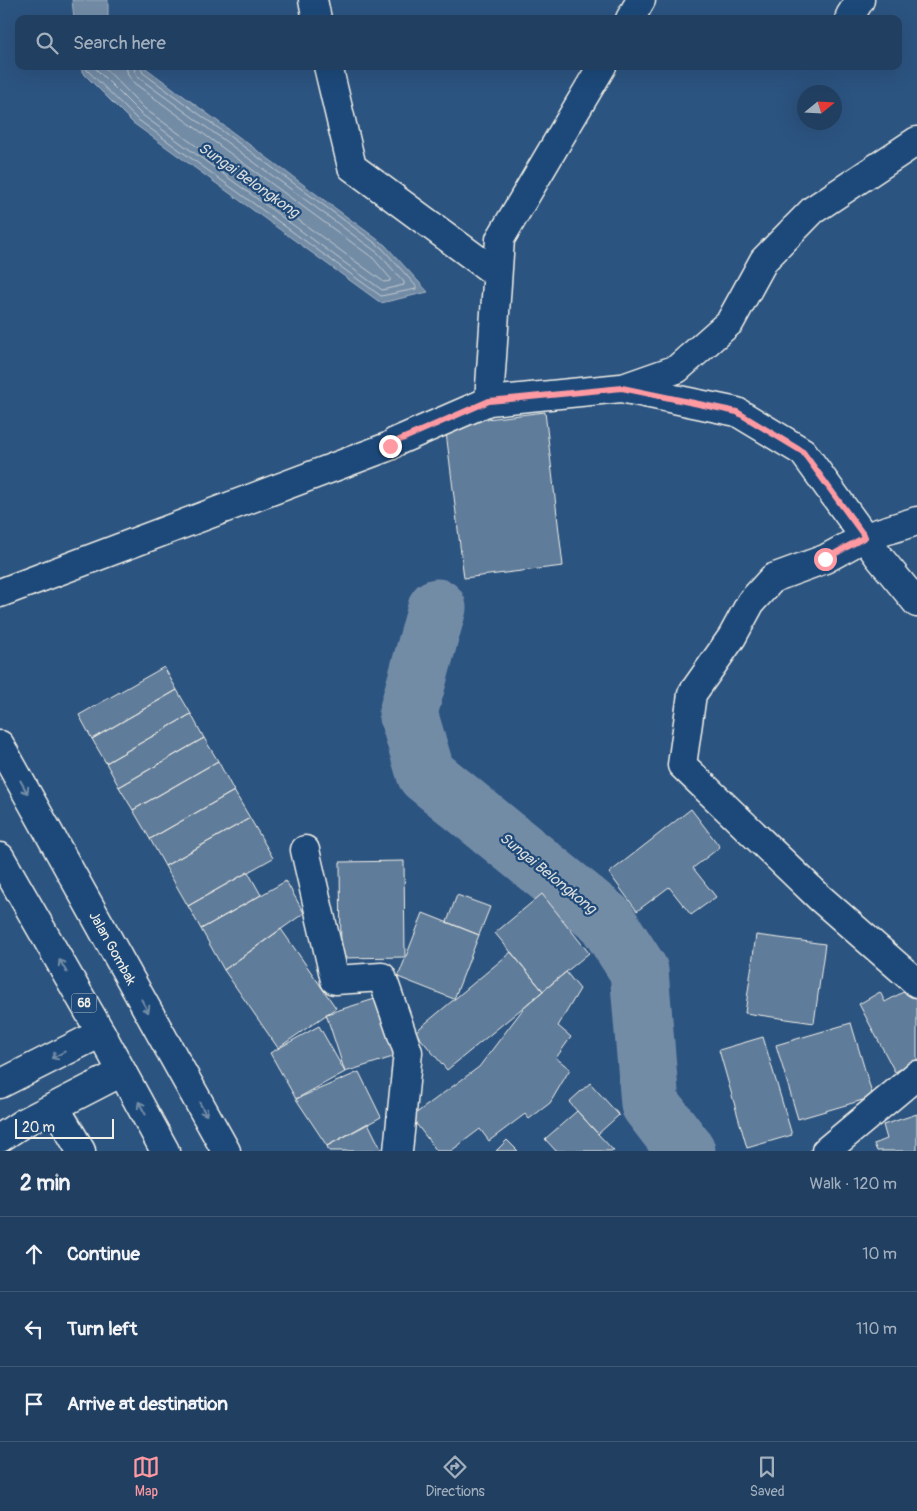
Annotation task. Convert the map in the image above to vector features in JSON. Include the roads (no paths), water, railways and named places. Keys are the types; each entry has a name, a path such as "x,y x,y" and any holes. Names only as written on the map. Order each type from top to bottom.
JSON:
{"street":[{"path":"313,0 316,15"},
{"path":"632,15 641,0"},
{"path":"329,70 352,166 497,274"},
{"path":"489,401 500,239 600,70"},
{"path":"0,593 390,446 395,442 489,401 622,388 677,369 730,322 764,260 813,210 917,141"},
{"path":"622,388 737,412 803,452 865,537 917,603"},
{"path":"917,521 865,537 825,559 773,578 751,602 732,637 692,694 682,765 820,898 917,983"},
{"name":"Jalan Gombak","path":"0,745 226,1151"},
{"path":"305,850 336,980 382,977 408,1052 398,1151"},
{"name":"68","path":"0,858 101,1033 165,1151"},
{"path":"0,1084 101,1033"},
{"path":"0,1138 122,1072"},
{"path":"826,1151 917,1075"},
{"path":"55,1107 81,1151"}],"water":[{"path":"72,0 108,0 108,15 74,15"},
{"path":"82,70 148,70 385,245 428,292 381,303 133,123"}],"waterway":[{"name":"Sungai Belongkong","path":"437,608 408,713 426,774 606,920 639,971 650,1104 686,1151"}]}
